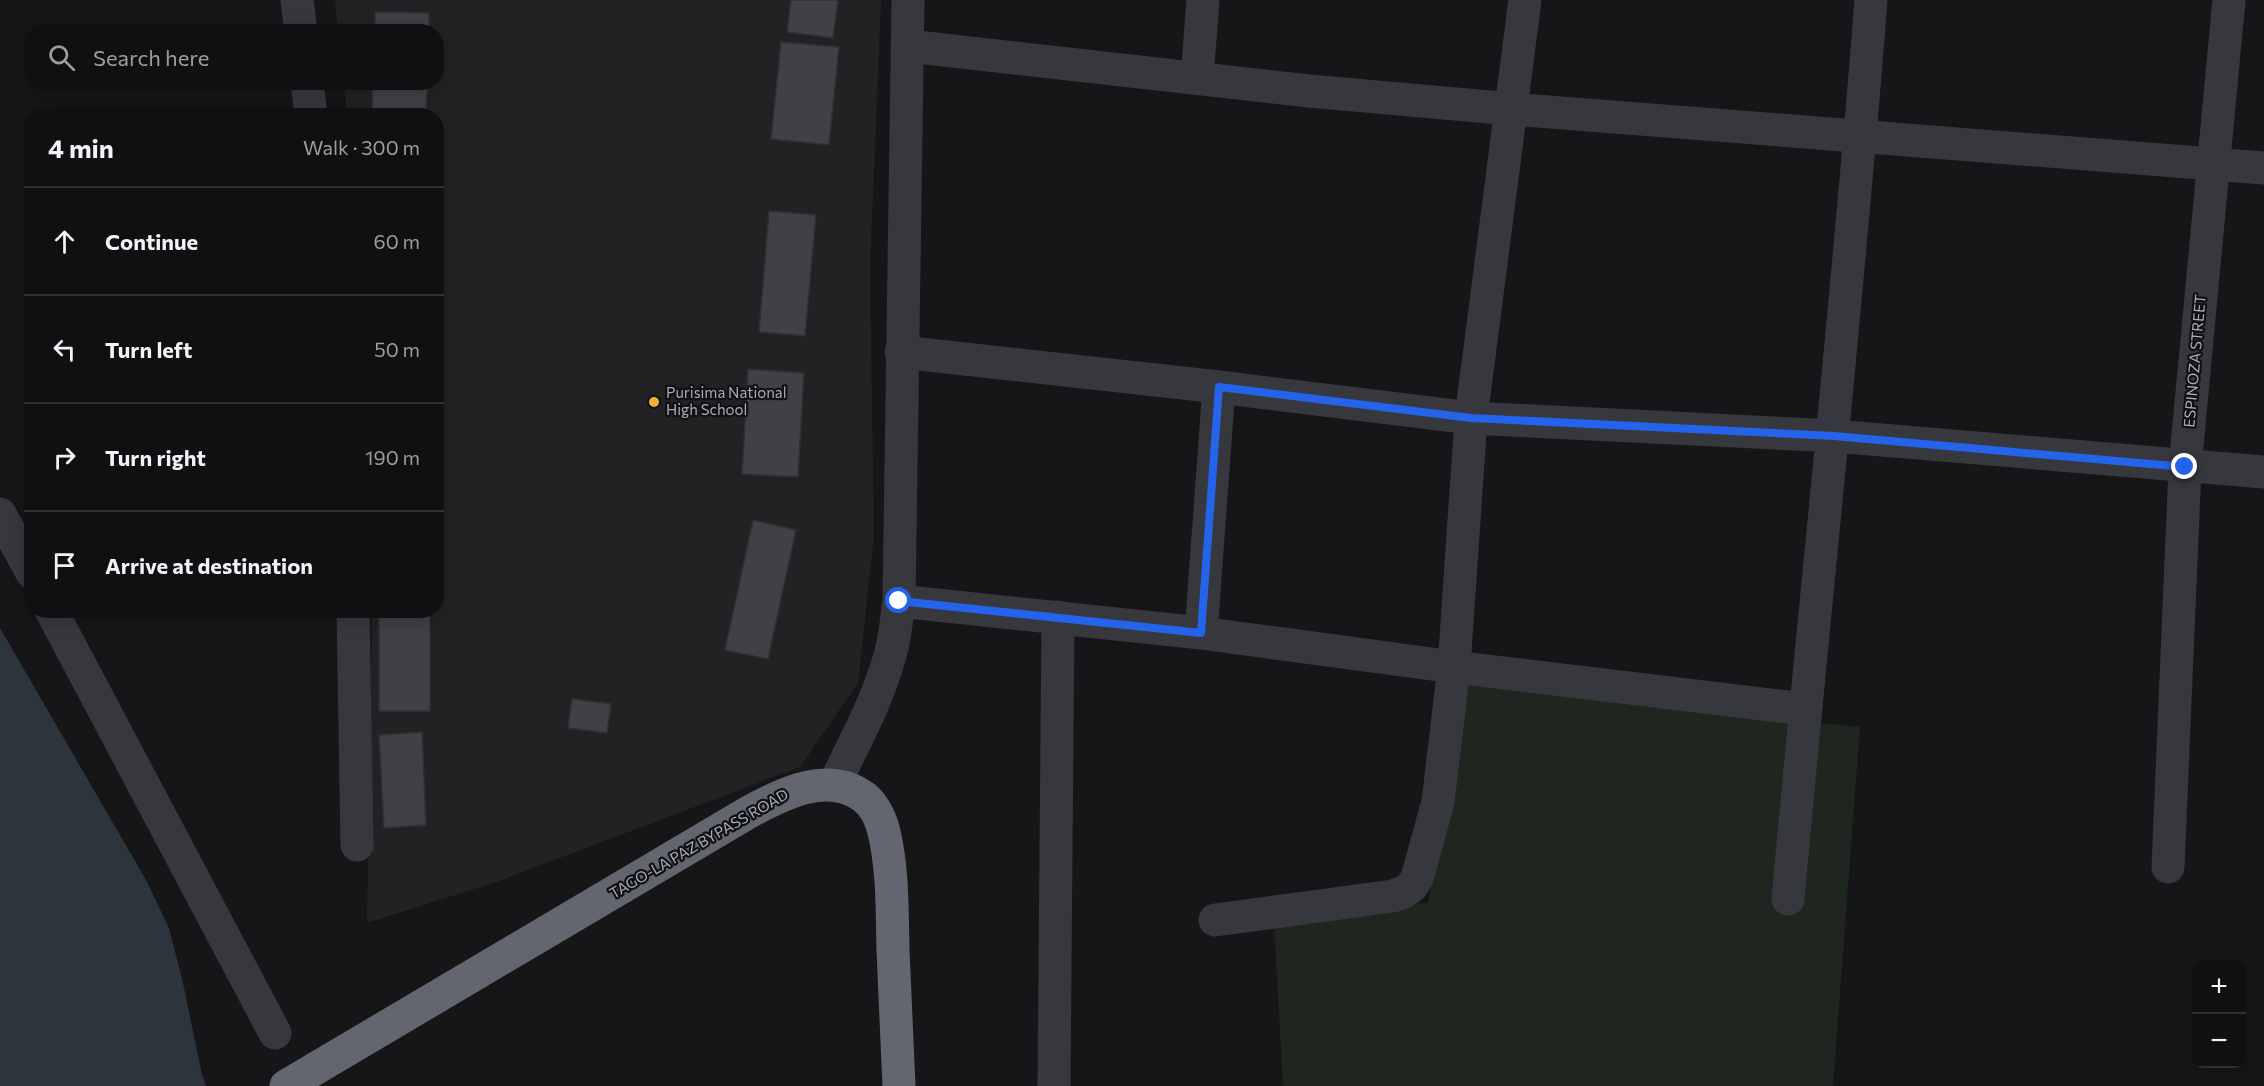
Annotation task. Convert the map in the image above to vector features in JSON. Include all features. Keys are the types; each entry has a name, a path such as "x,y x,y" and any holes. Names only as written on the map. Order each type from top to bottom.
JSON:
{"highway":[{"name":"TAGO-LA PAZ BYPASS ROAD","path":"286,1086 757,807 798,788 834,785 851,789 865,798 876,810 884,830 892,890 900,1086"}],"street":[{"path":"297,0 300,24"},
{"path":"834,785 884,677 894,641 899,601 908,0"},
{"path":"1197,78 1203,0"},
{"path":"1215,920 1393,896 1412,886 1421,867 1438,802 1454,668 1471,418 1525,0"},
{"path":"1788,899 1805,709 1834,436 1871,0"},
{"name":"ESPINOZA STREET","path":"2168,867 2185,467 2229,0"},
{"path":"908,46 1321,92 2264,168"},
{"path":"308,90 310,108"},
{"path":"901,352 1219,387 1471,418 1834,436 2264,472"},
{"path":"1201,633 1219,387"},
{"path":"0,514 24,558"},
{"path":"899,601 1201,633 1454,668 1805,709"},
{"path":"1054,1086 1058,617"},
{"path":"55,618 275,1033"},
{"path":"353,618 357,845"}],"shaded area":[{"name":"Purisima National High School","path":"335,0 881,0 870,269 874,535 858,683 800,767 499,881 367,923 372,618 444,618 444,108 346,108 345,90 444,90 444,24 337,24"},
{"path":"0,628 146,880 169,928 206,1086 0,1086"},
{"path":"1468,685 1860,727 1833,1086 1283,1086 1274,923 1428,903"}],"building":[{"path":"791,0 838,0 833,38 787,32"},
{"path":"375,12 429,13 429,24 375,24"},
{"path":"781,42 839,47 829,145 771,139"},
{"path":"373,90 427,90 426,108 372,108"},
{"path":"769,211 816,215 805,336 759,332"},
{"path":"748,369 804,373 798,477 742,474"},
{"path":"753,520 796,530 768,659 725,650"},
{"path":"379,618 430,618 430,711 379,711"},
{"path":"572,699 611,704 607,733 568,728"},
{"path":"422,732 426,825 384,828 379,735"}],"place":[{"name":"Purisima National High School","path":"654,402"}],"route":[{"path":"899,601 1201,633 1219,387 1471,418 1834,436 2185,467"}]}
